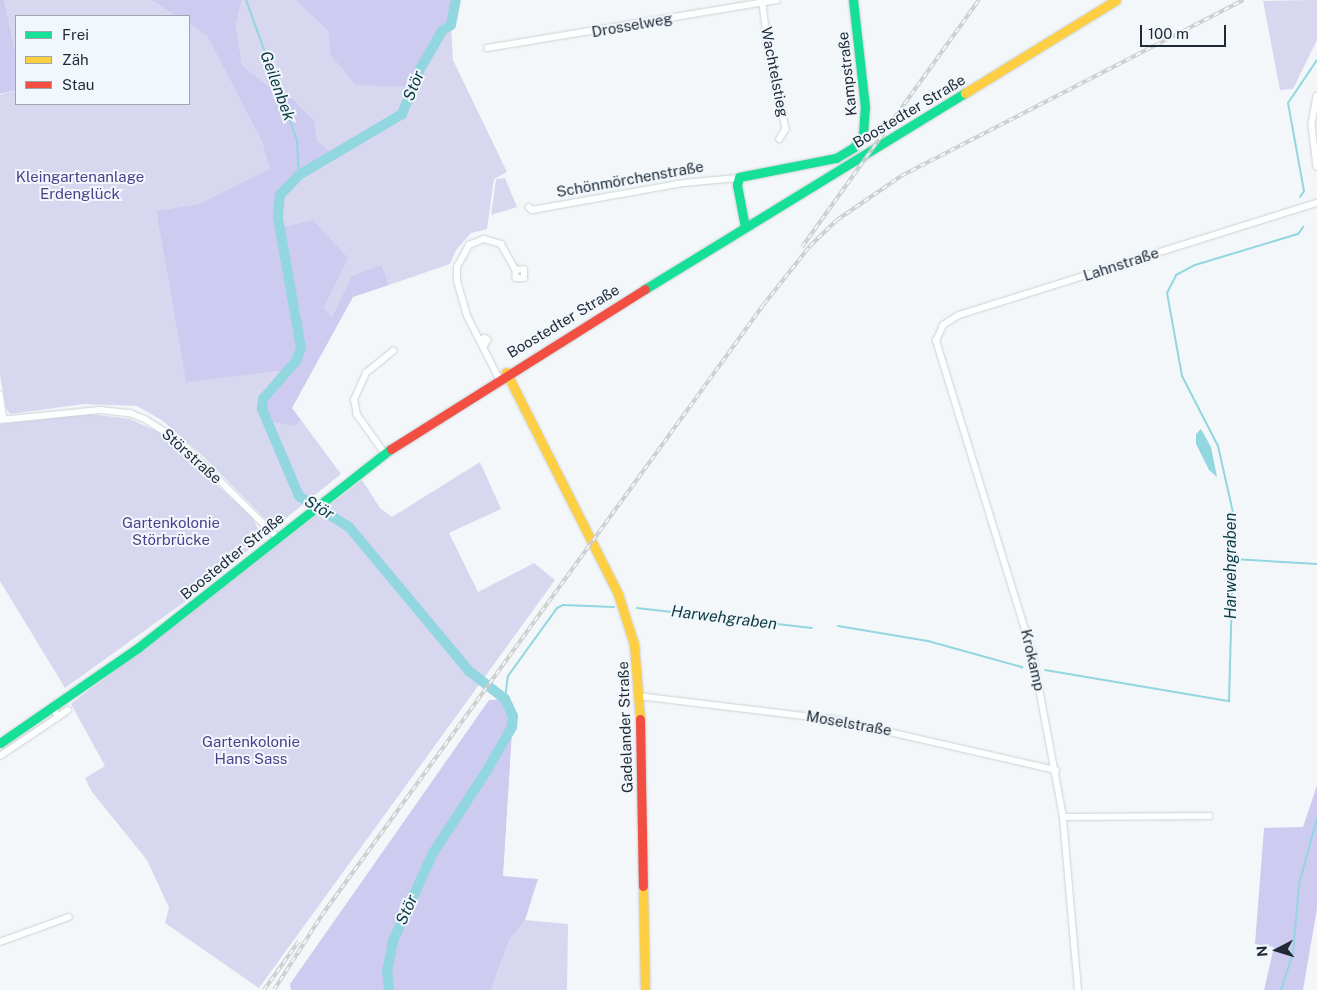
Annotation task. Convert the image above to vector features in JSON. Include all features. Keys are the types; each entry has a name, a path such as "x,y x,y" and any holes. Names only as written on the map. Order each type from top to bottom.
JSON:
{"street":[{"name":"Drosselweg","path":"487,48 777,0"},
{"name":"Kampstraße","path":"853,0 865,118 864,130 857,144"},
{"name":"Boostedter Straße","path":"0,743 139,647 384,453 502,374 1116,0"},
{"name":"Wachtelstieg","path":"763,3 768,47 786,129 780,140"},
{"path":"1317,96 1312,125 1317,167"},
{"name":"Schönmörchenstraße","path":"530,207 532,210 684,183 737,178 830,160 857,144"},
{"path":"737,178 745,227"},
{"name":"Lahnstraße","path":"936,341 943,325 959,315 1317,202"},
{"path":"502,374 484,348 469,320 458,286 460,260 475,241 491,239 504,247 516,270"},
{"name":"Krokamp","path":"936,341 1028,637 1056,770 1063,817 1078,990"},
{"path":"384,453 358,415 354,400 366,373 393,351"},
{"name":"Gadelander Straße","path":"502,374 618,594 634,644 639,696 645,990"},
{"path":"0,394 2,419"},
{"name":"Störstraße","path":"2,419 91,410 115,410 145,419 180,442 278,537"},
{"name":"Moselstraße","path":"639,696 837,720 1056,770"},
{"path":"53,708 58,717"},
{"path":"0,756 68,710"},
{"path":"1063,817 1209,816"},
{"path":"0,942 69,917"}],"green space":[{"path":"4,0 151,0 174,15 15,15 15,50"},
{"path":"242,0 295,0 328,31 330,54 412,87 442,31 451,25 453,60 507,172 494,179 487,229 471,233 456,250 450,264 389,285 382,265 332,317 324,307 280,229 278,205 289,182 333,154 317,141 315,122 293,98 280,95 242,65 236,25"},
{"path":"1317,0 1317,40 1293,89 1280,90 1263,1"},
{"name":"Kleingartenanlage Erdenglück","path":"190,25 207,36 262,142 271,169 198,204 156,211 186,381 289,370 263,399 295,426 301,420 341,474 274,528 204,457 163,421 137,406 84,404 10,414 6,408 0,375 0,95 15,90 15,105 190,105"},
{"path":"505,178 517,207 491,215 496,179"},
{"name":"Gartenkolonie Störbrücke","path":"90,414 130,419 160,433 252,517 259,531 258,542 190,598 65,688 0,581 0,424"},
{"name":"Gartenkolonie Hans Sass","path":"480,462 501,509 449,533 478,592 534,563 555,580 259,988 165,923 169,908 147,860 92,792 85,778 105,766 71,704 362,480 380,508 392,517"},
{"path":"525,920 568,924 567,990 491,990 509,941"}],"shaded area":[{"path":"0,0 4,0 15,50 15,90 0,94"},
{"path":"151,0 242,0 236,25 242,65 280,95 293,98 315,122 317,141 334,154 289,182 278,205 280,228 313,220 348,258 324,307 332,317 352,276 382,265 389,285 353,297 292,408 301,420 295,426 265,420 262,409 263,399 288,370 186,382 156,211 198,204 270,169 262,142 207,36 190,25 190,15 174,15"},
{"path":"295,0 456,0 451,25 442,31 413,87 356,85 330,54 328,31"},
{"path":"1201,429 1211,447 1217,477 1209,470 1196,444 1196,434"},
{"path":"505,699 513,716 503,876 538,879 525,920 509,941 491,990 291,990 290,984 489,700"},
{"path":"1317,785 1317,909 1303,990 1264,990 1274,947 1255,944 1264,828 1303,827"}],"waterway":[{"name":"Geilenbek","path":"246,0 297,140 299,175"},
{"name":"Stör","path":"389,990 387,972 393,941 433,853 486,772 512,727 513,716 505,699 469,671 349,527 299,496 262,409 263,399 296,361 301,348 278,217 280,195 299,175 402,114 420,69 442,31 451,25 456,0"},
{"name":"Harwehgraben","path":"1300,197 1304,191 1288,103 1317,60"},
{"name":"Harwehgraben","path":"1045,670 1229,701 1234,517 1218,446 1182,376 1167,293 1176,275 1195,265 1298,234 1303,227"},
{"path":"1233,559 1317,564"},
{"name":"Harwehgraben","path":"505,699 508,676 557,608 563,605 614,607"},
{"name":"Harwehgraben","path":"637,608 812,628"},
{"name":"Harwehgraben","path":"838,626 928,641 1022,667"},
{"path":"1281,990 1293,953 1299,884 1317,818"}],"railway":[{"path":"802,247 979,0"},
{"path":"274,990 322,915 764,304 810,246 837,220 901,176 1243,0"},
{"path":"264,990 299,941"}],"traffic: fast":[{"path":"745,227 737,185 739,177 836,158 854,147 863,134 865,107 853,0"},
{"path":"645,289 965,93"},
{"path":"0,743 139,647 391,449"}],"traffic: slow":[{"path":"965,93 1116,0"},
{"path":"506,372 618,594 634,644 640,719"},
{"path":"643,886 645,990"}],"traffic: jam":[{"path":"391,449 645,289"},
{"path":"640,719 643,886"}]}
